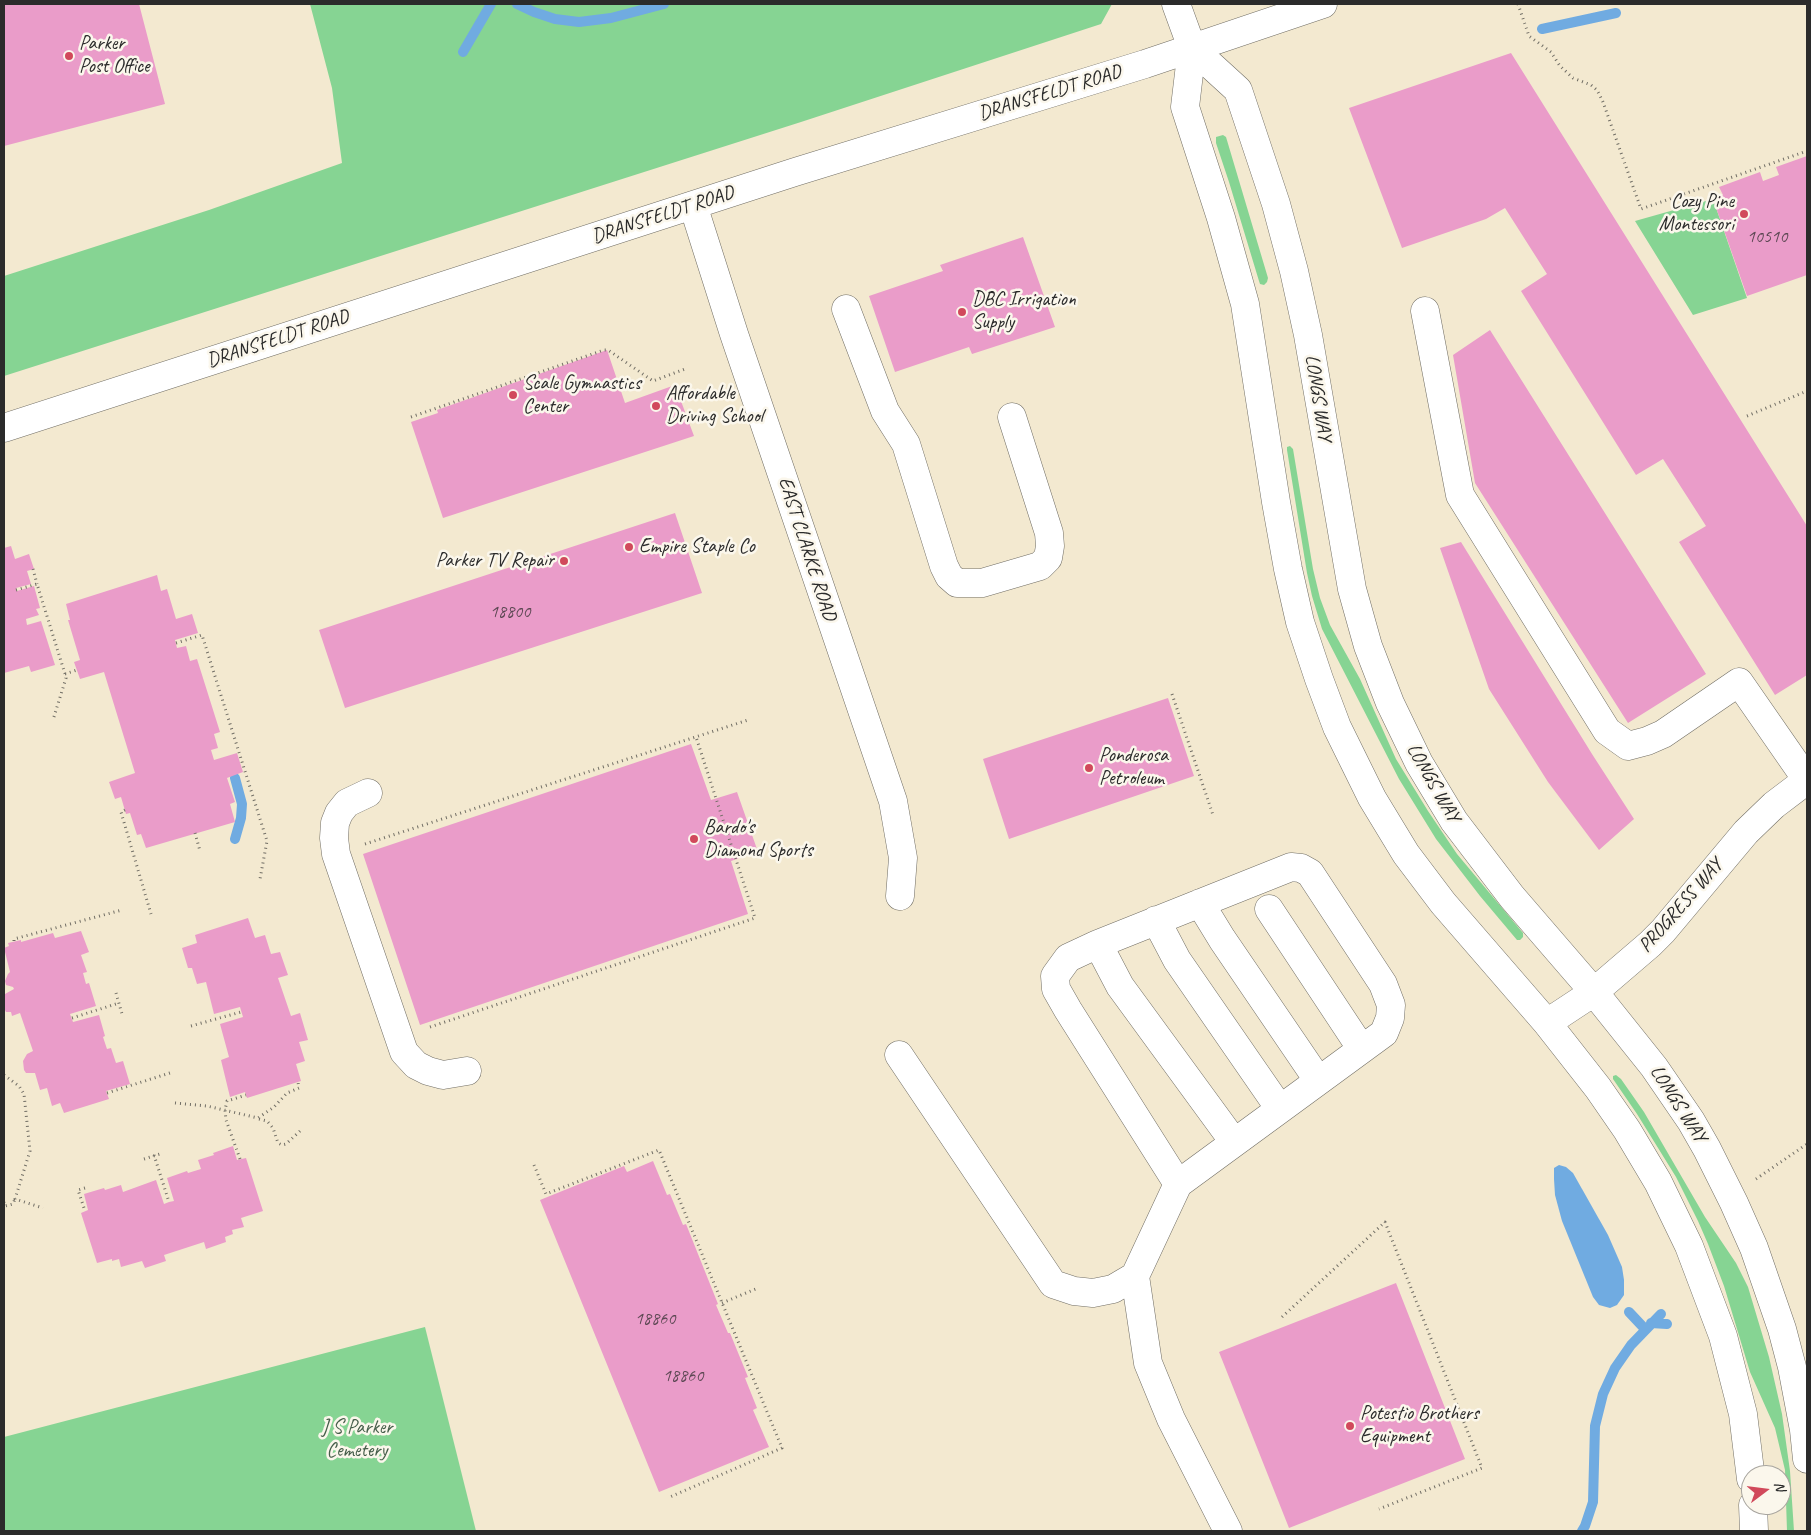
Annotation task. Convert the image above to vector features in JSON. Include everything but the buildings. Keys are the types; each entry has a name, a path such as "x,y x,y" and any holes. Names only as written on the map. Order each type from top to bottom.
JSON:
{"street":[{"name":"LONGS WAY","path":"1176,4 1192,48 1185,107 1221,218 1244,304 1288,569 1300,622 1318,679 1337,727 1368,790 1406,854 1443,903 1547,1023 1598,1088 1639,1149 1669,1202 1714,1308 1743,1414 1749,1465"},
{"name":"DRANSFELDT ROAD","path":"4,428 693,205 1192,48 1323,4"},
{"name":"LONGS WAY","path":"1192,48 1238,90 1278,214 1294,271 1308,335 1352,589 1368,646 1390,704 1419,763 1454,821 1512,897 1594,992 1654,1067 1691,1121 1734,1203 1757,1257 1782,1329 1792,1367 1804,1430 1807,1459"},
{"name":"EAST CLARKE ROAD","path":"693,205 734,334 894,801 904,858 900,896"},
{"path":"846,309 885,411 906,444 944,566 949,576 957,583 982,583 1040,566 1048,558 1050,546 1049,533 1012,417"},
{"path":"1425,311 1460,496 1607,731 1628,746 1647,741 1664,734 1738,682 1807,780"},
{"name":"PROGRESS WAY","path":"1547,1023 1594,992 1637,956 1663,931 1730,849 1758,820 1774,805 1807,780"},
{"path":"368,793 347,803 339,813 335,823 336,854 404,1052 416,1065 428,1072 444,1075 467,1071"},
{"path":"1178,1184 1068,1010 1056,989 1055,976 1068,958 1098,944 1291,867 1301,868 1310,873 1383,984 1391,1005 1390,1018 1384,1033 1178,1184 1136,1276 1148,1363 1171,1418 1228,1531"},
{"path":"1200,903 1222,940 1318,1080"},
{"path":"1269,909 1362,1048"},
{"path":"1156,920 1177,960 1280,1109"},
{"path":"1098,944 1107,965 1120,986 1234,1142"},
{"path":"898,1055 1053,1284 1074,1291 1094,1293 1113,1290 1136,1276"},
{"path":"1753,1515 1754,1531"}],"path":[{"path":"1518,4 1529,36 1551,52 1560,66 1572,78 1591,85 1597,90 1604,102 1640,209 1807,151"},
{"path":"411,417 604,350 608,350 653,381 685,369"},
{"path":"1747,416 1807,391"},
{"path":"33,569 66,678 53,720"},
{"path":"16,590 37,584"},
{"path":"176,643 202,635 267,841 260,880"},
{"path":"65,674 77,670"},
{"path":"1172,694 1212,815"},
{"path":"360,846 748,720"},
{"path":"424,1029 755,918 696,737"},
{"path":"125,810 120,812 151,914"},
{"path":"195,834 200,851"},
{"path":"14,941 14,939 122,910"},
{"path":"116,993 122,1014"},
{"path":"72,1018 119,1003"},
{"path":"191,1026 241,1012"},
{"path":"107,1093 172,1072"},
{"path":"4,1075 19,1086 24,1094 30,1151 13,1204 5,1206 4,1202"},
{"path":"258,1118 274,1107 287,1093 299,1088 298,1082"},
{"path":"240,1159 226,1120 225,1110 227,1101 246,1095"},
{"path":"175,1103 207,1106 267,1121 273,1128 278,1143 282,1145 286,1144 300,1130"},
{"path":"1752,1182 1807,1144"},
{"path":"534,1165 546,1194 659,1150 782,1448 670,1497"},
{"path":"144,1158 163,1152"},
{"path":"154,1155 169,1202"},
{"path":"85,1188 78,1190 85,1211"},
{"path":"15,1199 42,1208"},
{"path":"1282,1317 1385,1222 1482,1468 1379,1509"},
{"path":"722,1303 758,1288"}],"green space":[{"path":"310,4 1112,4 1101,24 801,122 4,376 4,276 209,210 342,163 332,88"},
{"path":"1223,135 1226,137 1268,278 1264,285 1260,284 1216,143 1216,137"},
{"path":"1713,199 1747,298 1693,315 1635,221"},
{"path":"1290,446 1293,449 1313,569 1320,598 1330,625 1360,679 1396,759 1457,854 1523,933 1523,937 1520,940 1517,940 1480,896 1436,839 1399,779 1322,629 1307,573 1287,450 1287,447"},
{"path":"1616,1075 1621,1079 1644,1112 1705,1217 1736,1263 1748,1287 1769,1357 1782,1414 1789,1465 1784,1465 1775,1428 1750,1372 1724,1286 1698,1221 1676,1177 1613,1079 1613,1076"},
{"name":"J S Parker Cemetery","path":"425,1327 476,1531 4,1531 4,1437"},
{"path":"1791,1486 1794,1531 1787,1531 1786,1515 1791,1515"}],"water":[{"path":"1559,1165 1566,1167 1573,1173 1608,1235 1622,1267 1624,1295 1617,1305 1610,1308 1599,1305 1593,1297 1562,1221 1555,1195 1554,1179 1554,1168"}],"waterway":[{"path":"463,52 491,4"},
{"path":"517,4 555,19 579,22 611,18 664,4"},
{"path":"1542,29 1616,13"},
{"path":"235,778 242,804 241,818 235,839"},
{"path":"1629,1312 1645,1329"},
{"path":"1582,1531 1593,1502 1595,1426 1603,1394 1615,1368 1631,1345 1661,1314"},
{"path":"1651,1323 1667,1324"}],"place":[{"name":"Parker Post Office","path":"69,56"},
{"name":"Cozy Pine Montessori","path":"1744,214"},
{"name":"DBC Irrigation Supply","path":"962,312"},
{"name":"Scale Gymnastics Center","path":"513,395"},
{"name":"Affordable Driving School","path":"656,406"},
{"name":"Empire Staple Co","path":"629,547"},
{"name":"Parker TV Repair","path":"564,561"},
{"name":"Ponderosa Petroleum","path":"1089,768"},
{"name":"Bardo's Diamond Sports","path":"694,839"},
{"name":"Potestio Brothers Equipment","path":"1350,1426"}]}
